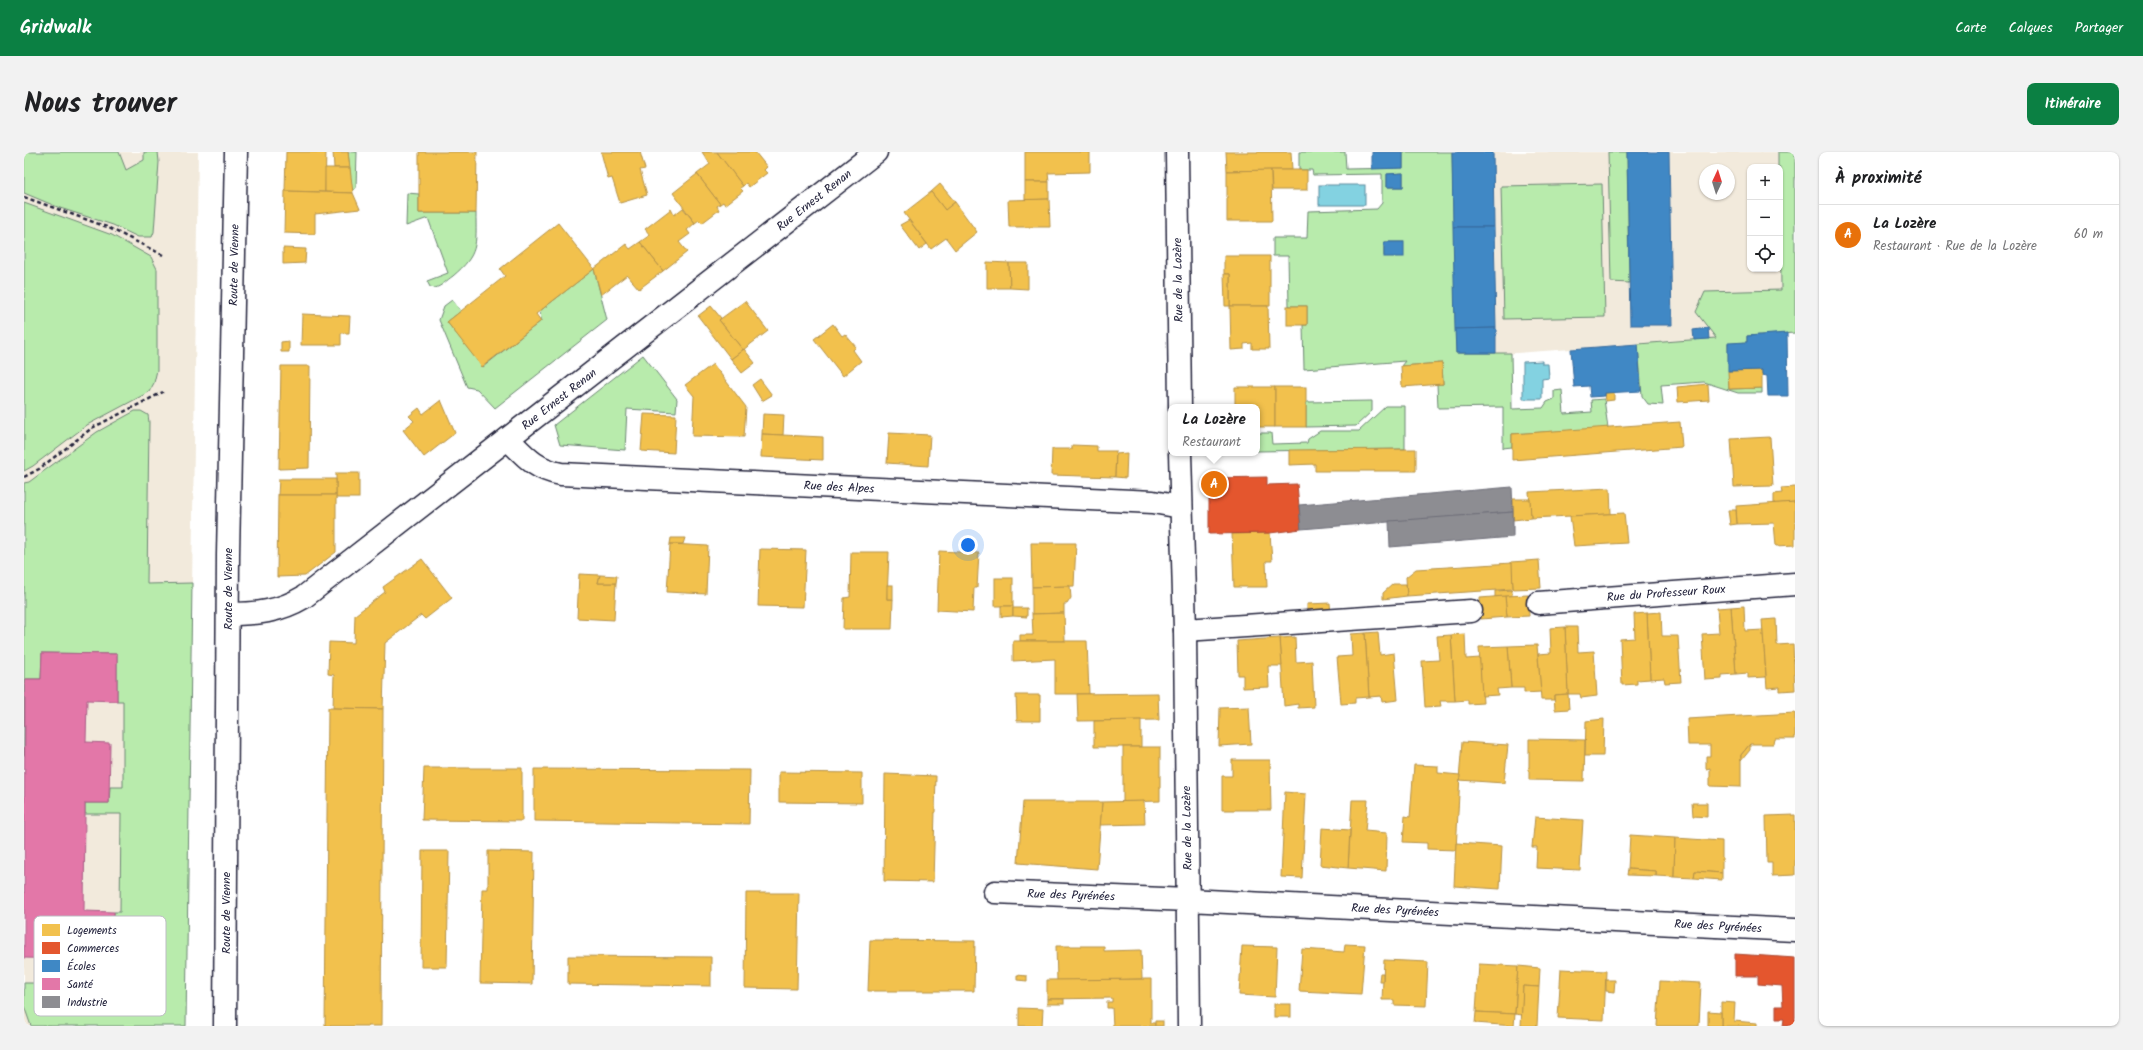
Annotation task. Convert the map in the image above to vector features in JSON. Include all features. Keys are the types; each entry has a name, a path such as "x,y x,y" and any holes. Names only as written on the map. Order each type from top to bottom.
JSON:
{"street":[{"name":"Route de Vienne","path":"226,1026 228,614 236,152"},
{"name":"Rue Ernest Renan","path":"228,614 256,614 272,612 290,605 304,597 876,152"},
{"name":"Rue de la Lozère","path":"1177,152 1180,404"},
{"name":"Rue des Alpes","path":"508,439 532,464 547,472 561,474 1153,502 1181,507"},
{"name":"Rue de la Lozère","path":"1180,456 1185,630 1189,1026"},
{"name":"Rue du Professeur Roux","path":"1538,603 1795,584"},
{"path":"1185,630 1471,611"},
{"name":"Rue des Pyrénées","path":"994,892 1188,900 1795,930"}],"path":[{"path":"24,198 107,227 163,255"},
{"path":"24,476 39,469 92,428 163,392"}],"shaded area":[{"path":"24,152 198,152 186,1026 24,1026"},
{"path":"1403,152 1795,152 1795,333 1405,361"}],"green space":[{"path":"24,152 119,152 126,170 144,160 144,152 158,152 159,162 154,232 152,237 138,237 113,225 60,208 24,193"},
{"path":"348,152 357,152 356,188 352,191"},
{"path":"1299,152 1345,152 1346,169 1403,168 1403,152 1452,152 1456,353 1511,353 1512,409 1543,408 1547,402 1554,399 1554,391 1562,390 1564,414 1592,412 1591,400 1604,399 1608,428 1512,434 1512,447 1503,448 1503,407 1438,408 1437,384 1443,384 1442,363 1401,366 1405,361 1304,369 1303,325 1307,325 1307,306 1289,306 1288,256 1273,256 1273,238 1307,238 1308,211 1377,209 1382,203 1382,174 1313,175 1312,170 1299,170","holes":["1403,173 1403,187 1387,187 1387,174","1384,242 1404,242 1384,256"]},
{"path":"1608,152 1627,152 1629,283 1611,282"},
{"path":"1778,152 1795,152 1795,333 1747,336 1747,342 1728,344 1729,389 1762,388 1762,393 1738,393 1704,382 1661,385 1663,405 1648,404 1642,396 1638,344 1716,338 1696,312 1705,292 1781,290 1781,272 1783,272 1783,164 1778,164"},
{"path":"1602,184 1605,317 1504,319 1501,186"},
{"path":"407,193 419,194 419,213 476,213 476,241 472,255 453,276 435,288 430,287 427,281 448,273 428,218 406,226"},
{"path":"24,203 112,235 151,257 157,269 157,370 154,383 149,392 87,425 33,466 24,471"},
{"path":"594,269 607,320 495,408 477,389 467,387 439,320 444,306 452,300 461,311 447,322 483,367 541,321 540,311"},
{"path":"643,355 677,399 676,412 627,409 625,450 560,445 554,425"},
{"path":"1372,401 1372,411 1356,426 1306,427 1306,402"},
{"path":"1386,406 1405,406 1405,449 1260,451 1260,433 1271,433 1272,444 1307,443 1308,439 1320,431 1359,431"},
{"path":"135,411 141,411 148,415 147,584 192,583 186,1026 31,1026 24,1006 24,983 34,983 34,1016 166,1016 166,916 114,916 114,912 120,912 121,814 85,814 85,803 109,803 110,787 123,787 123,701 117,701 117,654 42,653 41,679 25,679 24,756 24,483 29,482 97,432"}],"water":[{"path":"1319,185 1365,185 1365,205 1319,205"},
{"path":"1542,361 1542,364 1548,364 1549,378 1542,379 1542,399 1523,399 1523,362"}],"building: Logements":[{"path":"286,152 326,152 325,192 285,191"},
{"path":"333,152 348,152 350,168 334,168"},
{"path":"419,152 477,152 476,213 419,213"},
{"path":"601,152 640,152 645,169 640,170 647,195 620,203 612,178 608,179"},
{"path":"702,152 717,152 743,186 740,188 743,191 725,205 723,202 720,204 697,174 710,164"},
{"path":"717,152 755,152 767,167 764,170 767,173 749,187 746,183 743,186"},
{"path":"1025,152 1090,152 1090,172 1048,173 1049,182 1025,182"},
{"path":"1226,152 1291,152 1292,170 1227,171"},
{"path":"325,168 350,168 353,193 325,192"},
{"path":"1271,170 1272,221 1227,221 1227,171"},
{"path":"1271,170 1307,170 1307,190 1272,190"},
{"path":"697,174 720,204 717,206 719,210 702,223 699,220 695,223 673,193"},
{"path":"1025,182 1049,182 1049,199 1025,200"},
{"path":"940,184 955,202 945,210 931,192"},
{"path":"285,191 353,193 360,209 315,214 315,234 284,233"},
{"path":"931,192 945,210 955,202 977,232 955,250 946,238 931,249 904,213"},
{"path":"1049,199 1050,227 1009,227 1008,200"},
{"path":"683,208 695,223 687,230 690,234 679,242 687,252 663,271 640,242 650,235 645,229 671,209 674,215"},
{"path":"909,220 927,244 919,250 900,225"},
{"path":"558,223 594,269 536,314 541,321 482,367 447,322 505,276 500,269"},
{"path":"640,242 663,271 639,289 627,275 601,295 594,269 626,244 630,249"},
{"path":"283,248 306,249 305,263 283,264"},
{"path":"1224,256 1270,256 1270,306 1230,306 1230,274 1224,274"},
{"path":"987,262 1009,263 1010,288 987,288"},
{"path":"1009,263 1028,263 1028,289 1010,288"},
{"path":"1224,274 1230,274 1230,306 1225,306"},
{"path":"745,301 768,331 743,350 719,320"},
{"path":"711,306 721,318 719,320 743,350 731,359 698,316"},
{"path":"1230,306 1268,306 1269,349 1252,349 1252,343 1244,344 1244,349 1231,350"},
{"path":"1287,306 1307,306 1307,325 1287,325"},
{"path":"302,314 350,316 349,333 341,333 341,345 301,345"},
{"path":"833,324 842,336 845,334 856,347 853,350 861,361 843,376 814,339"},
{"path":"289,341 289,352 281,352 281,342"},
{"path":"744,349 755,363 742,373 731,359"},
{"path":"1442,363 1443,384 1402,387 1401,366"},
{"path":"713,364 746,407 744,437 692,436 694,396 685,385"},
{"path":"281,366 310,366 309,468 279,469"},
{"path":"1762,370 1762,388 1729,389 1728,371"},
{"path":"760,379 772,395 762,401 752,385"},
{"path":"1708,384 1709,400 1678,402 1677,387"},
{"path":"1235,387 1275,387 1275,427 1260,427 1260,404 1235,404"},
{"path":"1275,387 1306,387 1306,427 1275,427"},
{"path":"1614,392 1614,400 1606,401 1605,393"},
{"path":"441,400 455,433 424,457 403,430 414,421 409,416 419,408 423,414"},
{"path":"644,414 676,415 674,453 641,451"},
{"path":"763,414 784,415 783,435 762,434"},
{"path":"1680,422 1682,447 1512,460 1512,434"},
{"path":"889,433 930,435 928,466 887,463"},
{"path":"762,434 823,437 823,460 761,457"},
{"path":"1770,437 1773,486 1734,487 1731,439"},
{"path":"1072,445 1097,446 1097,451 1116,451 1115,477 1051,475 1052,449 1072,449"},
{"path":"1416,449 1416,471 1315,471 1315,464 1289,465 1289,450"},
{"path":"1127,453 1126,478 1115,477 1116,454"},
{"path":"336,473 359,473 359,498 336,498"},
{"path":"279,479 336,479 336,495 278,495"},
{"path":"1795,487 1795,502 1774,504 1774,494 1782,493 1781,488"},
{"path":"1610,488 1611,514 1531,518 1529,492"},
{"path":"278,495 336,495 336,552 305,576 277,577"},
{"path":"1513,499 1530,499 1531,518 1513,520"},
{"path":"1795,502 1795,545 1776,546 1774,523 1737,524 1736,506"},
{"path":"1728,510 1736,510 1737,524 1730,525"},
{"path":"1624,513 1627,543 1574,546 1570,516"},
{"path":"1270,533 1272,561 1266,561 1267,587 1234,587 1232,534"},
{"path":"671,538 685,538 683,544 670,544"},
{"path":"1031,543 1076,543 1074,586 1032,587"},
{"path":"670,544 708,546 706,594 667,592"},
{"path":"760,549 806,550 803,607 758,606"},
{"path":"939,551 979,553 977,588 974,588 973,612 937,610"},
{"path":"851,552 889,552 887,599 893,599 892,629 843,629 844,598 850,597"},
{"path":"422,559 452,598 425,619 421,615 385,643 383,709 333,708 334,675 328,674 329,642 354,643 355,615 385,592 383,587"},
{"path":"1539,560 1541,588 1513,589 1511,562"},
{"path":"1512,563 1513,589 1407,596 1406,577 1416,569"},
{"path":"579,574 600,575 598,583 616,583 614,620 577,618"},
{"path":"600,575 617,576 616,583 598,583"},
{"path":"995,578 1013,578 1013,606 995,606"},
{"path":"1393,584 1406,584 1407,596 1383,599 1383,593"},
{"path":"887,585 893,585 893,599 887,599"},
{"path":"1070,586 1071,598 1067,604 1064,604 1064,613 1032,614 1032,587"},
{"path":"1512,590 1512,596 1495,597 1495,591"},
{"path":"1528,595 1529,616 1507,617 1505,596"},
{"path":"1505,596 1507,617 1481,619 1480,598"},
{"path":"1330,603 1331,614 1307,616 1307,604"},
{"path":"1001,606 1013,606 1013,616 1001,617"},
{"path":"1744,606 1745,631 1763,630 1766,677 1748,678 1748,673 1736,674 1731,607"},
{"path":"1731,607 1736,674 1722,675 1722,679 1705,680 1702,634 1719,633 1717,608"},
{"path":"1013,608 1027,608 1027,617 1013,616"},
{"path":"1661,612 1662,636 1678,636 1681,682 1665,683 1664,678 1650,679 1647,613"},
{"path":"1064,613 1065,641 1020,641 1020,635 1033,635 1032,614"},
{"path":"1647,613 1650,679 1637,680 1637,684 1622,685 1620,639 1635,638 1634,614"},
{"path":"1776,619 1777,645 1793,644 1795,690 1780,691 1780,687 1767,688 1762,620"},
{"path":"1565,627 1577,627 1578,652 1594,651 1597,696 1581,698 1580,694 1568,694"},
{"path":"1565,627 1568,694 1554,695 1554,700 1541,700 1538,654 1551,653 1550,628"},
{"path":"1378,632 1380,655 1394,653 1398,700 1382,702 1381,696 1369,697 1365,633"},
{"path":"1365,633 1369,697 1355,698 1355,703 1341,704 1337,657 1352,656 1351,634"},
{"path":"1465,634 1466,659 1480,658 1483,703 1468,704 1468,700 1455,701 1451,635"},
{"path":"1451,635 1455,701 1440,701 1441,706 1425,707 1422,661 1439,660 1437,636"},
{"path":"1295,637 1296,662 1312,661 1314,707 1298,708 1298,704 1284,706 1280,638"},
{"path":"1280,638 1282,666 1268,666 1269,687 1243,688 1243,675 1238,675 1237,641"},
{"path":"1013,641 1087,641 1089,694 1055,694 1055,659 1013,661"},
{"path":"1537,645 1541,692 1524,693 1524,688 1511,688 1508,646"},
{"path":"1508,646 1511,688 1497,689 1498,695 1482,696 1479,647"},
{"path":"1158,693 1159,720 1078,721 1077,694"},
{"path":"1568,694 1569,709 1555,710 1554,695"},
{"path":"1016,695 1040,695 1040,721 1017,721"},
{"path":"1249,707 1251,744 1219,746 1220,708"},
{"path":"328,708 383,709 381,1026 325,1026"},
{"path":"1795,713 1795,739 1775,739 1774,744 1750,744 1741,755 1741,787 1710,786 1710,768 1706,769 1706,756 1710,756 1710,745 1688,745 1687,719"},
{"path":"1604,719 1603,756 1585,756 1586,721"},
{"path":"1141,720 1141,747 1094,747 1094,721"},
{"path":"1529,739 1585,740 1584,781 1529,780"},
{"path":"1462,742 1508,745 1504,783 1459,780"},
{"path":"1750,744 1750,750 1741,761 1741,755"},
{"path":"1123,747 1160,747 1160,801 1123,802"},
{"path":"1232,760 1270,760 1271,810 1222,810 1222,776 1232,776"},
{"path":"1414,765 1438,766 1438,773 1460,775 1456,850 1427,849 1427,843 1403,842 1405,816 1410,817"},
{"path":"424,768 522,768 522,821 422,820"},
{"path":"534,769 750,770 749,824 534,821"},
{"path":"779,772 862,773 862,803 779,802"},
{"path":"885,774 936,776 933,882 884,881"},
{"path":"1285,792 1306,794 1302,878 1281,877"},
{"path":"1352,800 1368,800 1365,831 1387,833 1386,871 1348,868"},
{"path":"1144,801 1145,824 1100,825 1102,802"},
{"path":"1023,802 1102,802 1097,869 1018,863"},
{"path":"1692,803 1707,803 1707,817 1693,816"},
{"path":"1795,815 1795,875 1772,876 1772,863 1767,863 1766,816"},
{"path":"1535,817 1583,820 1580,870 1536,868 1537,847 1532,847"},
{"path":"1322,828 1350,830 1348,868 1320,865"},
{"path":"1630,835 1675,838 1674,877 1656,876 1656,871 1628,869"},
{"path":"1675,838 1722,841 1722,873 1695,871 1694,878 1674,877"},
{"path":"1456,843 1502,846 1500,889 1454,886"},
{"path":"422,851 449,851 447,967 421,967"},
{"path":"488,851 534,852 532,984 480,983 482,889 488,889"},
{"path":"1628,869 1656,871 1656,876 1627,875"},
{"path":"1695,871 1722,873 1722,880 1694,878"},
{"path":"746,893 799,893 797,989 745,988"},
{"path":"870,940 975,941 974,991 868,991"},
{"path":"1345,944 1365,945 1361,994 1299,991 1302,949 1344,952"},
{"path":"1056,946 1104,946 1104,951 1141,950 1142,979 1057,981"},
{"path":"1242,946 1277,947 1275,997 1239,995"},
{"path":"568,956 711,957 711,986 568,984"},
{"path":"1384,960 1428,962 1426,1006 1394,1005 1394,1000 1382,1000"},
{"path":"1479,964 1518,966 1515,1014 1476,1012"},
{"path":"1518,966 1540,968 1539,987 1523,986 1522,1015 1515,1014"},
{"path":"1561,969 1606,971 1604,1020 1558,1018"},
{"path":"1380,973 1383,973 1383,981 1379,981"},
{"path":"1017,975 1027,976 1027,981 1017,980"},
{"path":"1151,979 1151,1023 1155,1023 1155,1026 1113,1026 1112,1008 1107,1008 1107,1002 1112,1002 1112,998 1047,999 1047,980"},
{"path":"1606,980 1615,980 1614,992 1606,991"},
{"path":"1660,981 1701,983 1699,1026 1657,1026"},
{"path":"1523,986 1539,987 1537,1026 1521,1026"},
{"path":"1047,999 1064,999 1064,1004 1047,1004"},
{"path":"1721,1002 1735,1003 1734,1021 1757,1023 1757,1026 1721,1026"},
{"path":"1274,1004 1291,1004 1291,1017 1274,1017"},
{"path":"1019,1008 1043,1009 1042,1026 1019,1026"},
{"path":"1708,1011 1721,1012 1721,1026 1708,1026"},
{"path":"1476,1012 1515,1014 1514,1026 1475,1023"},
{"path":"1155,1021 1163,1021 1163,1026 1155,1026"}],"building: Commerces":[{"path":"1267,477 1267,485 1297,484 1301,529 1270,533 1209,534 1209,478"},
{"path":"1735,954 1795,958 1795,1026 1783,1026 1784,1019 1776,1019 1776,1006 1783,1006 1782,986 1758,984 1758,976 1735,976"}],"building: Écoles":[{"path":"1372,152 1403,152 1403,168 1372,169"},
{"path":"1452,152 1493,152 1494,227 1453,227"},
{"path":"1627,152 1669,152 1672,325 1630,325"},
{"path":"1403,173 1403,187 1387,187 1387,174"},
{"path":"1453,227 1494,227 1496,328 1455,329"},
{"path":"1384,242 1404,242 1404,257 1384,257"},
{"path":"1496,328 1496,353 1456,353 1455,329"},
{"path":"1708,328 1709,339 1694,340 1693,330"},
{"path":"1787,333 1788,396 1768,396 1767,376 1762,375 1762,370 1728,371 1728,343 1747,342 1747,336"},
{"path":"1638,344 1641,391 1605,393 1605,396 1590,397 1589,386 1574,387 1571,349"}],"building: Santé":[{"path":"42,653 117,654 117,701 87,700 86,742 110,743 109,803 85,803 84,911 114,912 114,916 34,916 34,958 24,958 25,679 41,679"}],"building: Industrie":[{"path":"1512,487 1513,512 1301,529 1299,505"},
{"path":"1513,512 1513,537 1390,547 1389,521"}],"place":[{"name":"La Lozère","path":"1214,484"}]}
